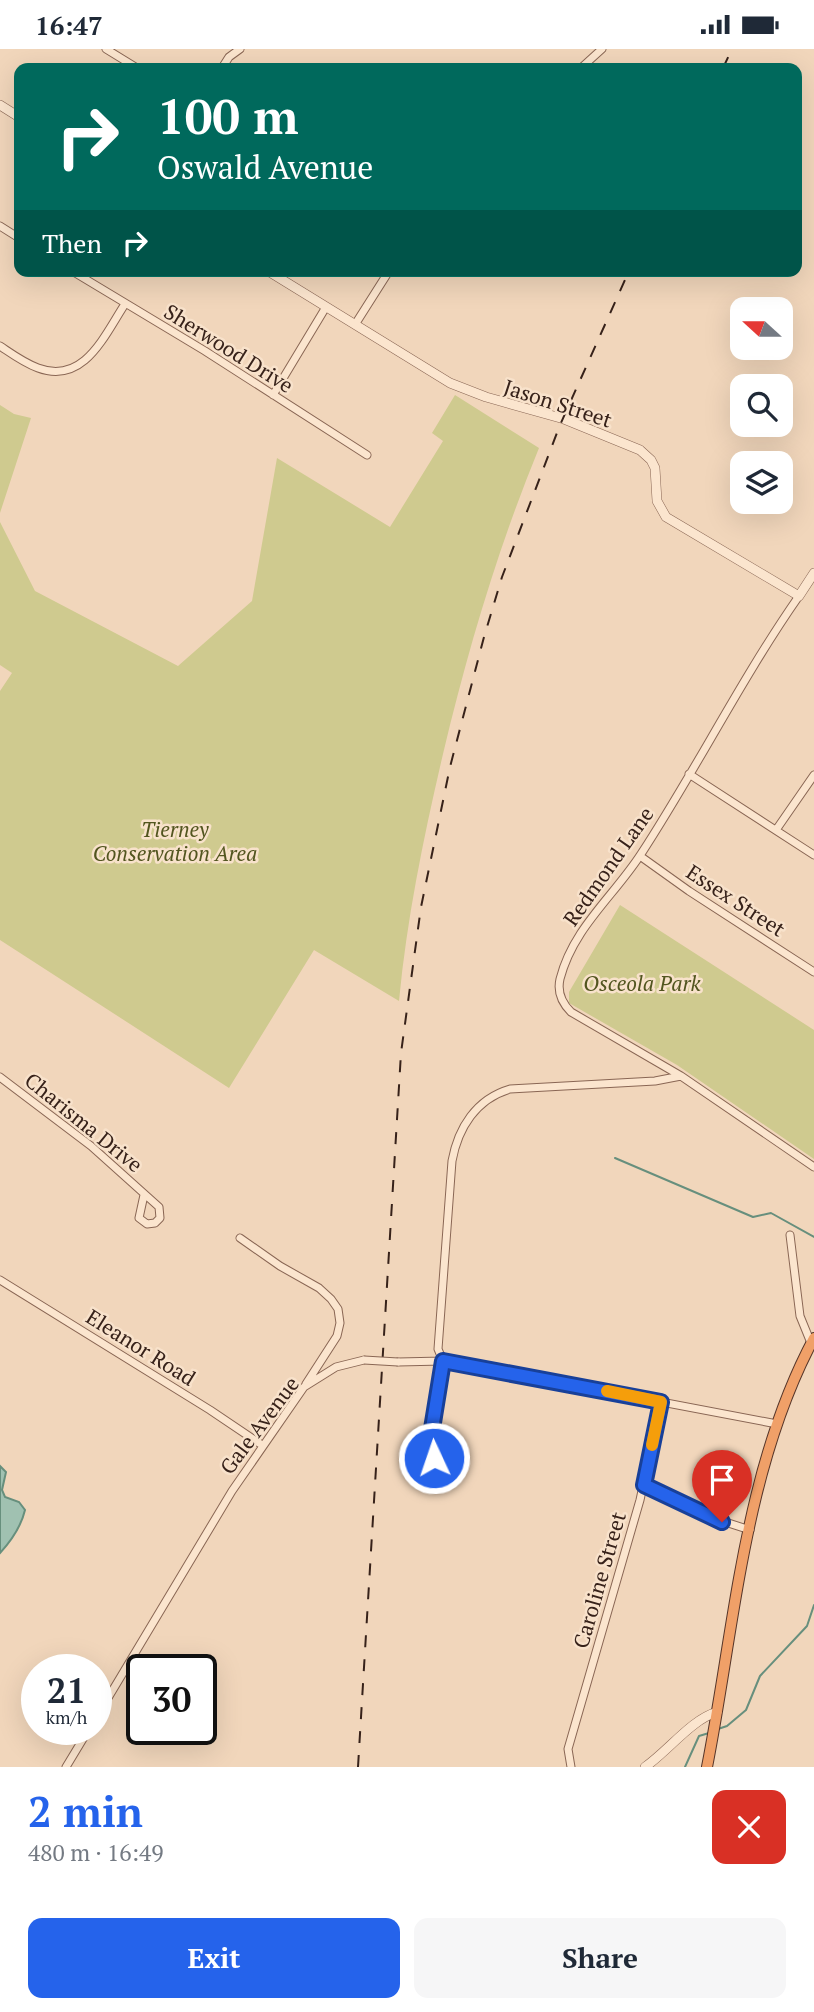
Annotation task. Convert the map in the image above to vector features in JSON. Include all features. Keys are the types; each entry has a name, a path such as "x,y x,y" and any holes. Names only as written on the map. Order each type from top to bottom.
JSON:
{"highway":[{"path":"706,1767 763,1469 777,1424 813,1341"}],"street":[{"path":"106,49 128,63"},
{"path":"225,63 240,49"},
{"path":"587,63 602,49"},
{"name":"Sherwood Drive","path":"82,277 367,455"},
{"name":"Jason Street","path":"278,277 356,323 397,351 469,391 564,419 640,450 655,468 657,501 666,517 799,596"},
{"path":"356,323 385,277"},
{"path":"0,346 27,363 48,371 58,372 77,367 91,356 125,304"},
{"path":"273,395 326,307"},
{"path":"799,596 814,573"},
{"name":"Redmond Lane","path":"681,1076 574,1014 563,1003 559,992 563,969 585,925 640,856 799,596"},
{"path":"690,774 814,855"},
{"path":"776,830 814,775"},
{"name":"Essex Street","path":"640,856 814,972"},
{"path":"442,1475 430,1441 443,1361 438,1349 450,1179 455,1146 462,1127 479,1106 510,1089 655,1081 681,1076 814,1167"},
{"name":"Charisma Drive","path":"0,1077 84,1141 144,1195"},
{"path":"790,1235 800,1316 813,1341"},
{"path":"240,1237 280,1266 318,1288 338,1310 340,1323 337,1336 304,1387"},
{"name":"Eleanor Road","path":"0,1280 262,1445"},
{"name":"Gale Avenue","path":"112,1691 201,1540 262,1445 304,1387 336,1367 363,1360 443,1361 777,1424"},
{"name":"Caroline Street","path":"571,1767 568,1749 644,1485 661,1402"},
{"path":"644,1485 716,1519 750,1530"},
{"path":"645,1767 679,1740 697,1720 716,1716"},
{"path":"66,1767 79,1745"}],"green space":[{"name":"Tierney Conservation Area","path":"455,395 539,448 497,561 453,715 417,876 399,1001 314,950 229,1088 0,940 0,691 12,673 0,665 0,522 35,591 178,666 252,601 277,458 390,527 443,441 432,433"},
{"path":"0,405 14,414 31,418 0,513"},
{"name":"Osceola Park","path":"620,905 814,1030 814,1159 677,1065 569,1003 569,992"}],"shaded area":[{"path":"0,1466 6,1472 2,1490 5,1497 19,1502 25,1510 16,1533 0,1553"}],"waterway":[{"path":"615,1158 753,1217 771,1213 814,1237"},
{"path":"718,1729 727,1726 746,1710 760,1676 807,1626 814,1605"},
{"path":"685,1767 699,1736 709,1733"}],"railway":[{"path":"725,63 732,49"},
{"path":"358,1767 401,1053 421,907 450,767 502,577 560,425 626,277"}],"slow traffic":[{"path":"607,1391 661,1402 652,1445"}],"route":[{"path":"434,1458 430,1441 443,1361 661,1402 644,1485 722,1522"}]}
